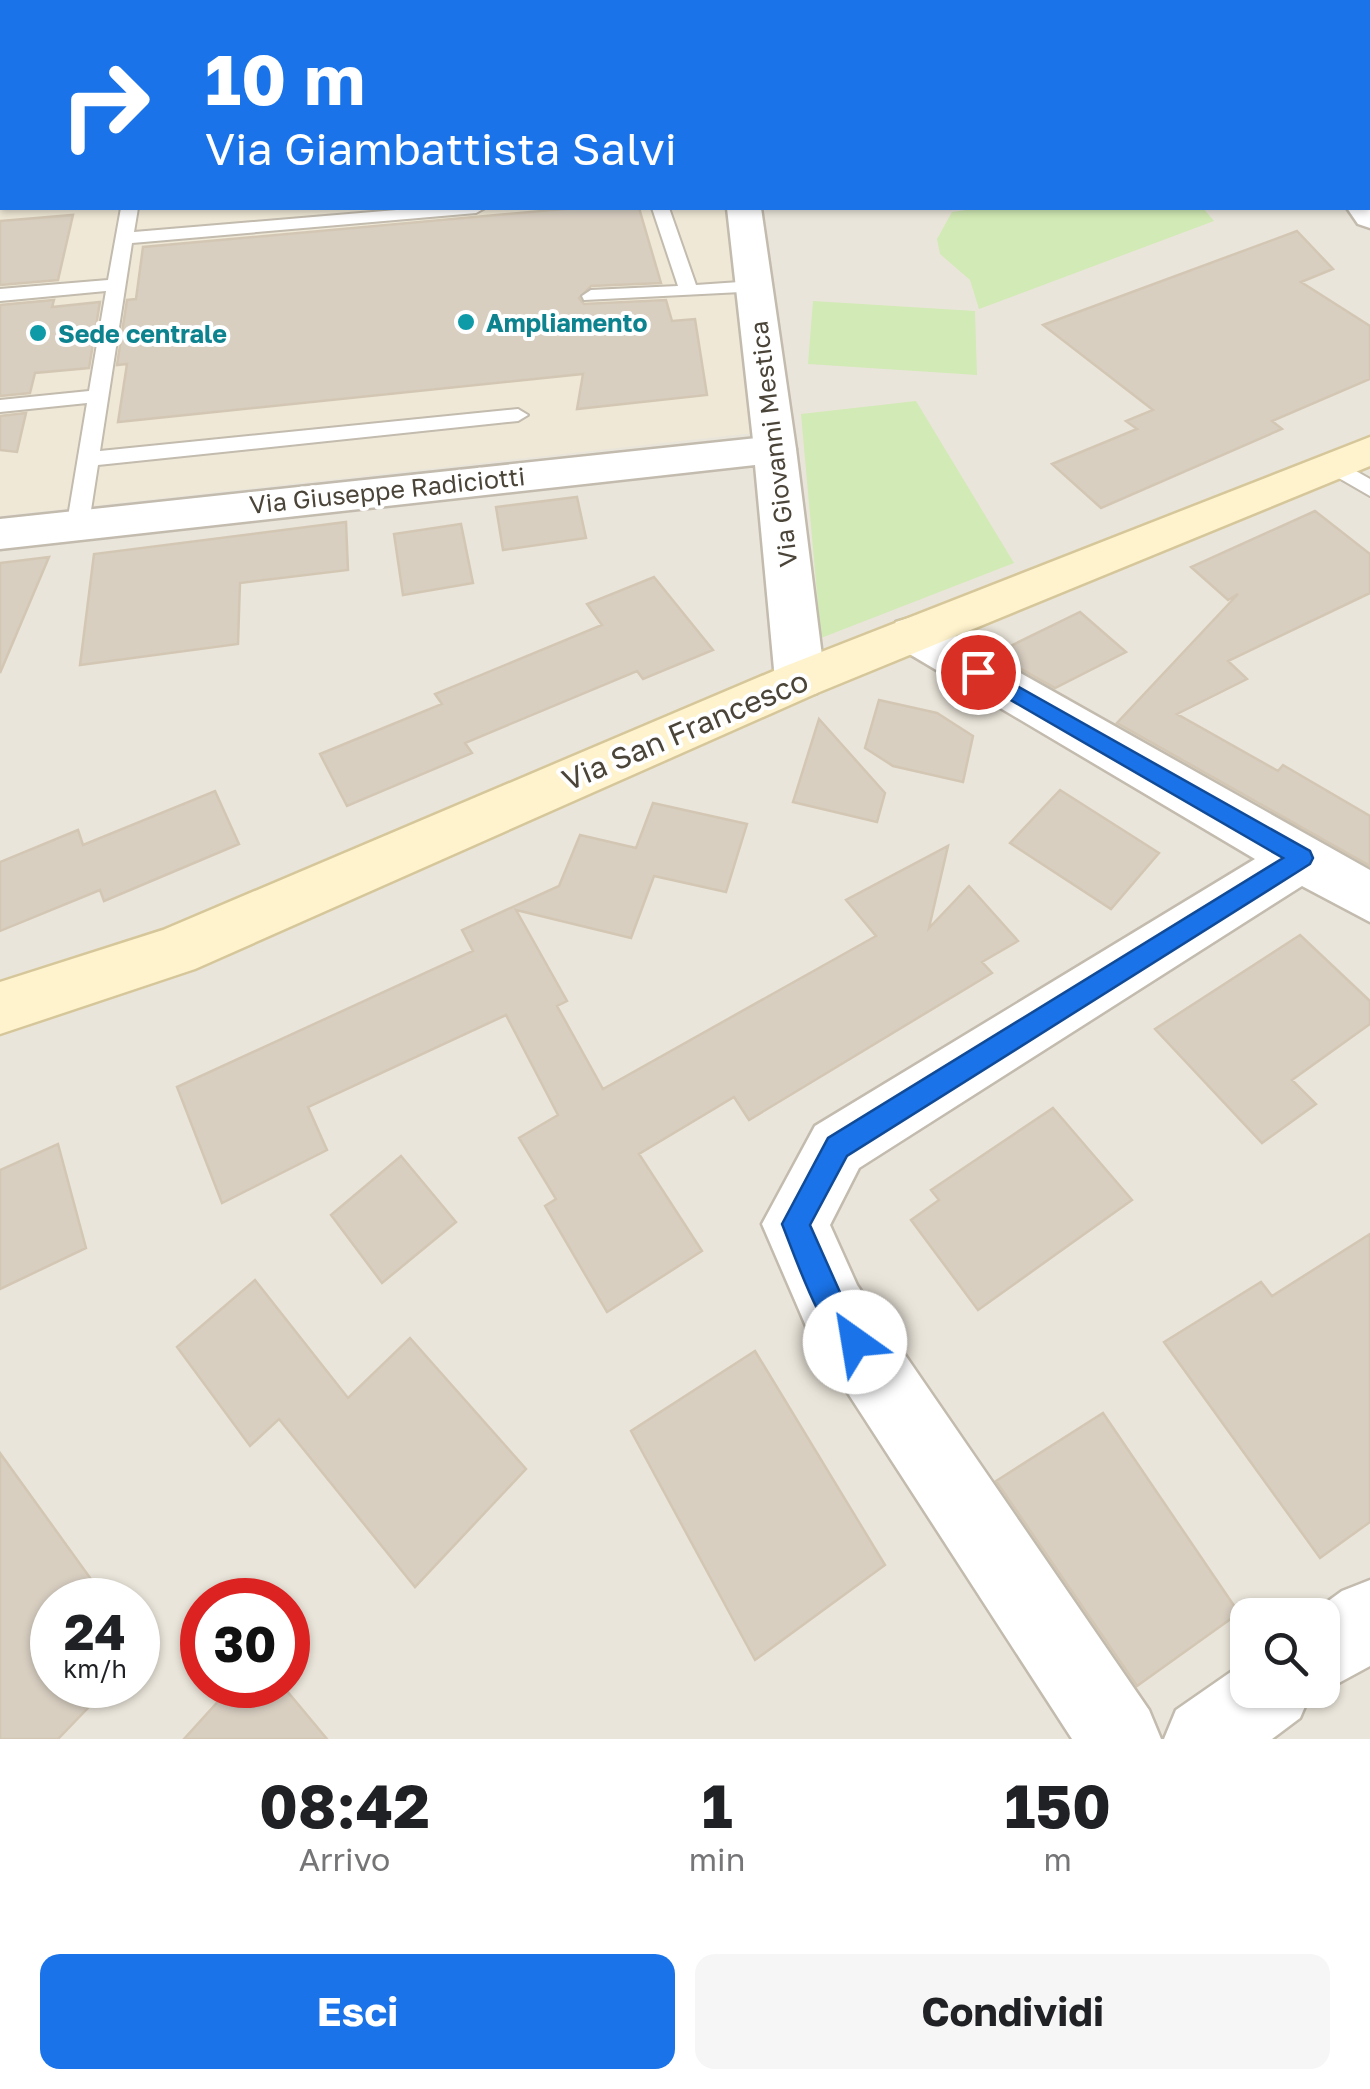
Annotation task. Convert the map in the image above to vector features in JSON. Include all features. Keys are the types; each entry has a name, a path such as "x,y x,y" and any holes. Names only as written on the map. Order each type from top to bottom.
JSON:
{"main road":[{"name":"Via San Francesco","path":"0,1008 175,952 800,680 1358,468"}],"street":[{"name":"Via Giovanni Mestica","path":"744,210 800,680"},
{"name":"Via Giuseppe Radiciotti","path":"0,534 775,449"},
{"path":"913,634 1370,898"},
{"path":"1120,1739 833,1309 795,1224 838,1147 1302,858"},
{"path":"1340,1640 1370,1618"},
{"path":"1205,1739 1247,1708"}],"lane":[{"path":"78,523 128,210"},
{"path":"124,238 453,210"},
{"path":"661,210 689,290"},
{"path":"0,296 116,285"},
{"path":"591,296 754,286"},
{"path":"0,406 98,396"},
{"path":"88,459 518,415"}],"shaded area":[{"path":"0,210 1370,210 1370,1739 0,1739"},
{"path":"0,210 727,210 753,433 0,516"}],"green space":[{"path":"1205,210 1214,221 979,309 970,280 940,254 937,239 952,212"},
{"path":"813,301 975,311 977,375 808,364"},
{"path":"916,401 1014,563 821,638 801,414"}],"building":[{"name":"Ampliamento","path":"553,210 640,210 661,283 591,286 579,298 584,304 666,300 672,321 695,319 707,395 577,409 583,374 118,422 127,364 117,365 127,300 136,299 143,247"},
{"name":"Sede centrale","path":"73,215 58,280 0,285 0,221"},
{"path":"1297,231 1333,269 1301,282 1370,326 1370,379 1272,421 1282,429 1101,508 1052,464 1137,429 1126,421 1153,410 1043,325"},
{"name":"Sede centrale","path":"54,300 52,307 100,302 89,368 35,373 30,393 0,396 0,305"},
{"path":"26,413 17,452 0,450 0,416"},
{"path":"577,497 586,538 503,550 496,507"},
{"path":"1315,511 1370,554 1370,593 1228,661 1247,679 1177,714 1278,771 1283,765 1370,816 1370,866 1117,723 1238,594 1228,600 1191,567"},
{"path":"346,522 348,570 240,583 238,644 80,665 94,554"},
{"path":"461,524 473,583 403,595 394,534"},
{"path":"49,557 0,673 0,563"},
{"path":"654,577 713,650 643,679 637,671 465,743 472,753 347,806 320,754 442,704 435,694 602,625 587,604"},
{"path":"1080,612 1126,652 1055,688 994,654"},
{"path":"879,700 937,713 973,736 963,782 893,766 865,748"},
{"path":"819,719 885,793 877,822 793,802"},
{"path":"1060,790 1159,853 1111,909 1010,843"},
{"path":"215,791 239,844 104,901 100,890 0,931 0,862 78,830 83,845"},
{"path":"653,803 747,824 726,892 654,876 631,938 516,910 567,1001 557,1006 603,1089 876,936 846,900 948,846 929,928 969,886 1018,941 982,962 992,973 749,1120 734,1097 639,1154 702,1251 607,1312 545,1206 556,1199 519,1138 558,1115 506,1015 308,1107 327,1150 222,1203 177,1087 473,951 462,930 559,886 580,835 636,848"},
{"path":"1300,935 1370,1001 1370,1024 1292,1080 1316,1104 1262,1143 1155,1029"},
{"path":"1053,1108 1132,1200 978,1310 911,1220 939,1200 931,1190"},
{"path":"58,1144 86,1248 0,1289 0,1170"},
{"path":"401,1156 456,1222 382,1283 331,1215"},
{"path":"1370,1234 1370,1522 1320,1558 1164,1342 1261,1282 1272,1296"},
{"path":"255,1280 348,1398 410,1338 526,1469 415,1587 279,1419 250,1446 177,1347"},
{"path":"755,1351 885,1565 755,1660 631,1431"},
{"path":"1103,1413 1230,1600 1230,1619 1137,1686 996,1481"},
{"path":"0,1453 90,1578 30,1578 30,1708 88,1708 58,1739 0,1739"},
{"path":"212,1708 301,1708 327,1739 184,1739"}],"place":[{"name":"Ampliamento","path":"466,322"},
{"name":"Sede centrale","path":"38,333"}],"route":[{"path":"855,1342 833,1309 795,1224 838,1147 1302,858 978,672"}]}
